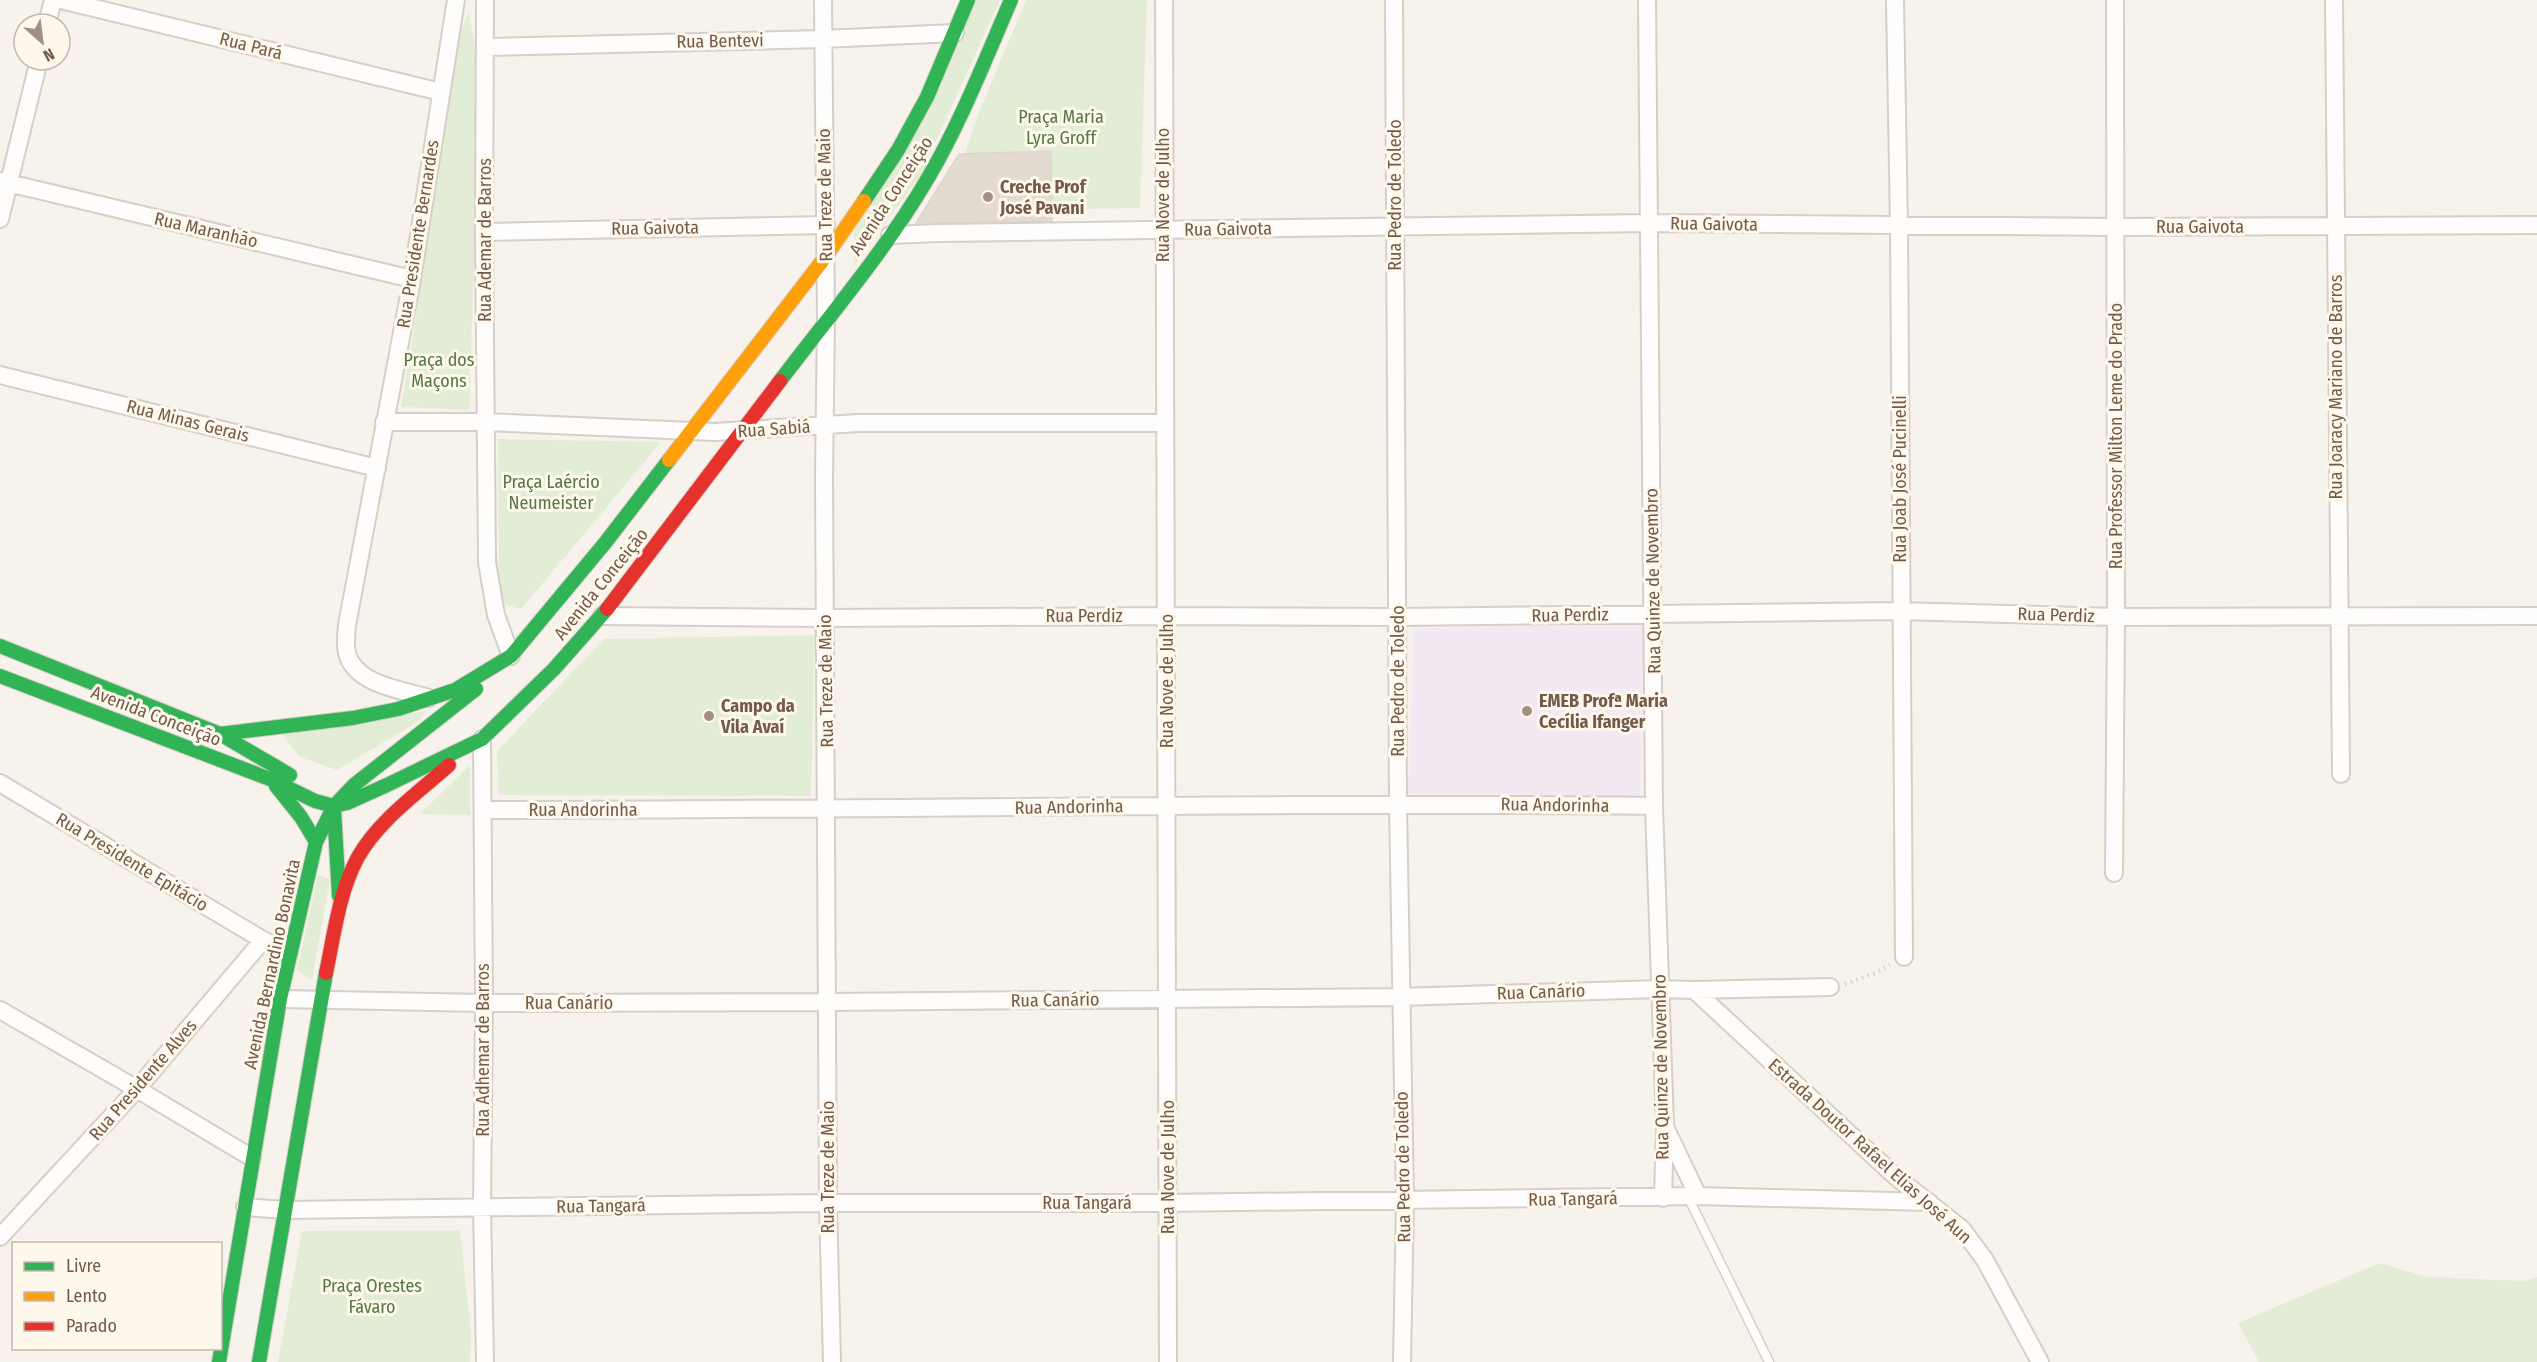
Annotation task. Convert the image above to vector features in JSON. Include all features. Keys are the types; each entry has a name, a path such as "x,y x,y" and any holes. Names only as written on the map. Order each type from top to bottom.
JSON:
{"main road":[{"name":"Avenida Conceição","path":"0,645 220,734 353,718 398,709 455,690 511,656 605,543 826,256 898,150 927,97 968,0"},
{"name":"Avenida Conceição","path":"0,676 270,779 315,801 334,806 347,803 387,785 482,739 554,669 602,616 890,235 927,180 951,137 1011,0"},
{"name":"Avenida Bernardino Bonavita","path":"222,1343 280,999 316,842 334,806 373,768 449,712 511,656"},
{"path":"220,734 265,759 334,806 336,872 340,905"},
{"path":"259,1362 320,1001 340,905 357,859 368,842 426,784 482,739"},
{"path":"270,779 301,817 316,842"}],"street":[{"name":"Rua Pará","path":"61,0 441,92"},
{"name":"Rua Presidente Bernardes","path":"433,699 359,674 347,652 347,625 412,279 456,0"},
{"name":"Rua Ademar de Barros","path":"485,0 484,232 487,562 496,615 511,656"},
{"name":"Rua Treze de Maio","path":"823,0 826,225 825,618 828,1203 832,1362"},
{"name":"Rua Nove de Julho","path":"1164,0 1163,230 1169,998 1168,1362"},
{"name":"Rua Pedro de Toledo","path":"1394,0 1399,617 1398,803 1405,1201 1402,1362"},
{"name":"Rua Quinze de Novembro","path":"1647,0 1654,806 1665,1126 1663,1198"},
{"name":"Rua Joab José Pucinelli","path":"1896,0 1904,957"},
{"name":"Rua Professor Milton Leme do Prado","path":"2114,873 2115,0"},
{"name":"Rua Joaracy Mariano de Barros","path":"2334,0 2341,774"},
{"name":"Rua Bentevi","path":"484,47 823,39 955,33"},
{"path":"0,219 4,182 36,72"},
{"name":"Rua Maranhão","path":"4,182 412,279"},
{"name":"Rua Gaivota","path":"890,235 1649,223 2115,227 2537,225"},
{"name":"Rua Gaivota","path":"484,232 826,225"},
{"name":"Rua Minas Gerais","path":"0,375 377,468"},
{"name":"Rua Sabiá","path":"384,422 486,422 690,432 741,432 825,425 1164,423"},
{"name":"Rua Perdiz","path":"602,616 1399,617 1900,611 2116,617 2537,616"},
{"name":"Rua Adhemar de Barros","path":"482,739 484,1003 482,1207 485,1362"},
{"name":"Rua Presidente Epitácio","path":"0,783 263,940"},
{"name":"Rua Andorinha","path":"483,810 827,810 1398,803 1654,806"},
{"path":"263,940 289,952"},
{"name":"Rua Presidente Alves","path":"0,1238 137,1089 263,940"},
{"name":"Rua Canário","path":"280,999 484,1003 827,1002 1400,997 1659,988 1694,990 1830,987"},
{"name":"Estrada Doutor Rafael Elias José Aun","path":"1694,990 1895,1176 1962,1228 1985,1260 2040,1362"},
{"path":"0,1010 252,1158"},
{"path":"1665,1126 1693,1197"},
{"name":"Rua Tangará","path":"244,1207 285,1209 828,1203 1167,1203 1693,1197 1929,1202"}],"lane":[{"path":"1693,1197 1768,1362"}],"path":[{"path":"1830,987 1868,976 1904,957"}],"shaded area":[{"name":"EMEB Profª Maria Cecília Ifanger","path":"1645,620 1640,796 1408,793 1414,629"}],"green space":[{"path":"976,0 1000,0 921,174 854,266 854,231"},
{"name":"Praça Maria Lyra Groff","path":"1026,0 1147,0 1140,208 945,212 979,112"},
{"name":"Praça dos Maçons","path":"469,12 477,61 475,237 469,410 401,407 448,78"},
{"name":"Praça Laércio Neumeister","path":"498,439 661,442 521,609 499,603"},
{"name":"Campo da Vila Avaí","path":"815,635 811,796 499,795 497,751 604,639"},
{"path":"427,711 416,723 337,770 300,757 282,734"},
{"path":"470,765 470,815 420,814"},
{"path":"318,875 330,879 312,980 297,970"},
{"name":"Praça Orestes Fávaro","path":"460,1230 471,1333 470,1362 278,1362 302,1231"},
{"path":"2380,1263 2427,1277 2524,1281 2537,1277 2537,1362 2259,1362 2238,1323"}],"building":[{"name":"Creche Prof José Pavani","path":"1051,151 1052,221 916,223 959,154"}],"traffic: fast":[{"path":"864,201 898,150 927,97 968,0"},
{"path":"780,381 857,282 912,205 962,113 1011,0"},
{"path":"220,734 353,718 398,709 455,690 511,656 605,543 669,460"},
{"path":"0,676 270,779 315,801 334,806 347,803 387,785 482,739 554,669 607,609"},
{"path":"0,646 220,734 290,775"},
{"path":"222,1344 280,999 316,842 334,806 354,785 476,689"},
{"path":"276,786 301,817 316,842"},
{"path":"334,809 339,896"},
{"path":"259,1362 326,973"},
{"path":"219,1362 221,1350"}],"traffic: slow":[{"path":"669,460 826,256 864,201"}],"traffic: jam":[{"path":"607,609 780,381"},
{"path":"326,973 342,899 351,870 358,857 388,819 449,765"}],"place":[{"name":"Creche Prof José Pavani","path":"988,197"},
{"name":"EMEB Profª Maria Cecília Ifanger","path":"1527,711"},
{"name":"Campo da Vila Avaí","path":"709,716"}]}
